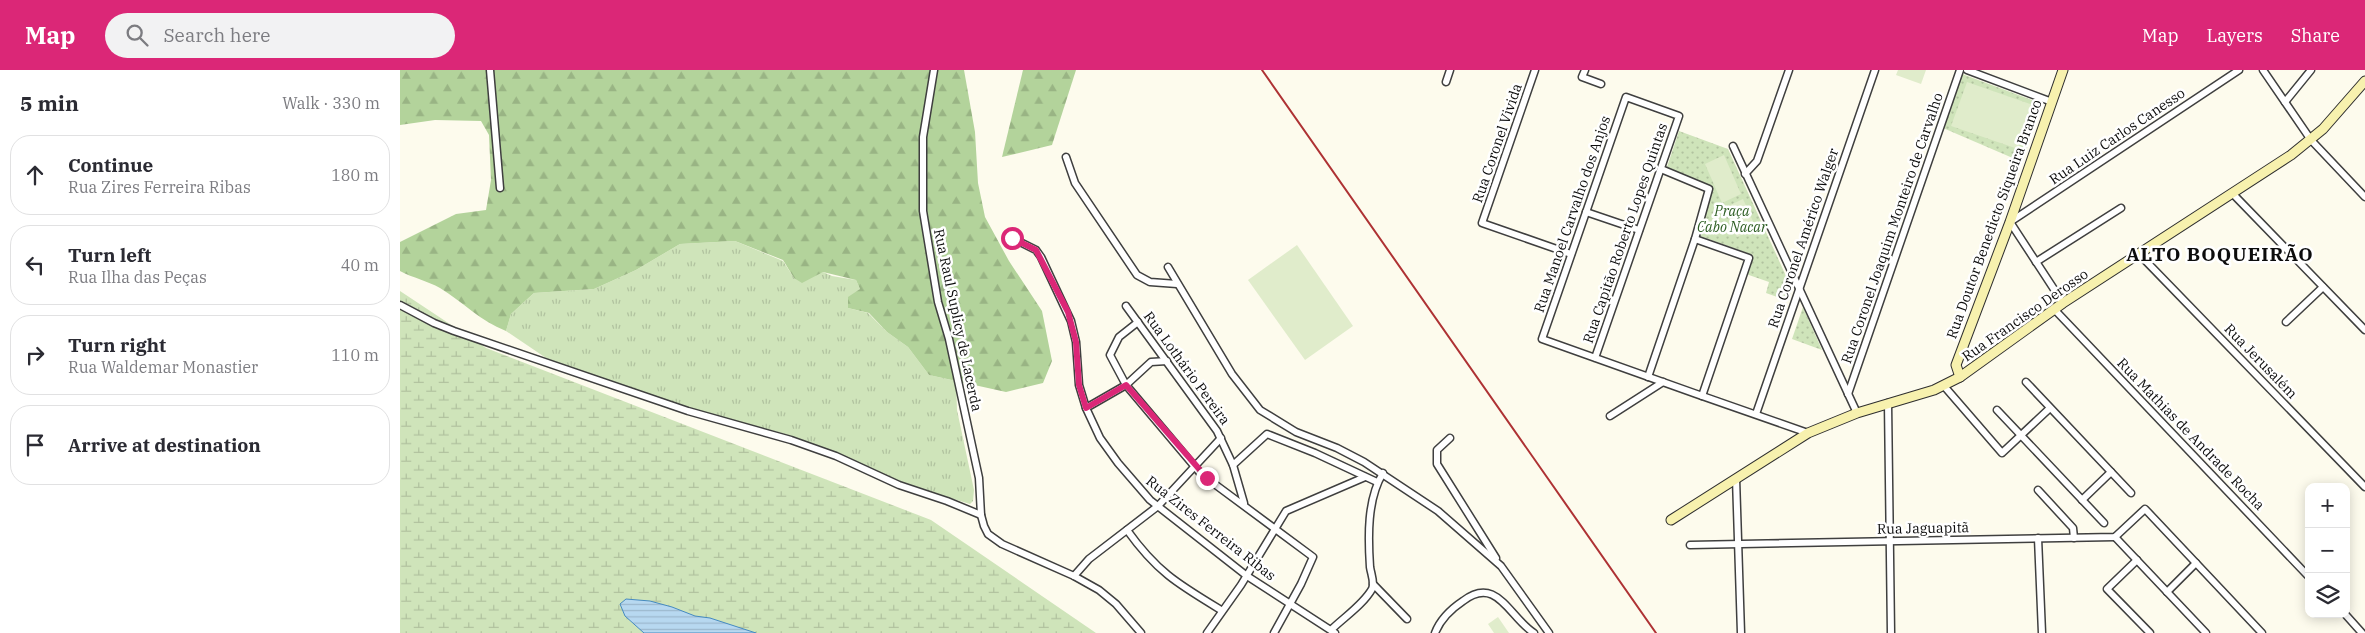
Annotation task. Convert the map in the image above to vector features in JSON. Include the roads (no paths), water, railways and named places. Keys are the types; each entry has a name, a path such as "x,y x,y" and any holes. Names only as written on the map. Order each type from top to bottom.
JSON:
{"street":[{"path":"490,70 500,188"},
{"name":"Rua Raul Suplicy de Lacerda","path":"934,70 923,137 923,211 938,302 949,339 979,478 981,515"},
{"path":"1446,82 1450,70"},
{"name":"Rua Coronel Vivida","path":"1535,70 1482,223 1571,254"},
{"path":"1585,70 1582,77 1602,84"},
{"path":"1745,174 1758,161 1789,70"},
{"name":"Rua Coronel Américo Walger","path":"1756,414 1875,70"},
{"name":"Rua Coronel Joaquim Monteiro de Carvalho","path":"1848,394 1960,70"},
{"path":"1967,70 2052,102"},
{"name":"Rua Doutor Benedicto Siqueira Branco","path":"1960,377 1956,365 2010,222 2063,70"},
{"name":"Rua Luiz Carlos Canesso","path":"2010,222 2239,70"},
{"path":"2264,70 2311,140 2365,197"},
{"path":"2285,102 2311,70"},
{"name":"Rua Francisco Derosso","path":"1671,520 1808,433 1857,413 1944,386 1960,377 2054,309 2311,140 2328,124 2365,81"},
{"name":"Rua Capitão Roberto Lopes Quintas","path":"1595,358 1679,116 1626,97"},
{"name":"Rua Manoel Carvalho dos Anjos","path":"1595,358 1542,339 1626,97"},
{"path":"1733,146 1857,413"},
{"path":"1066,157 1074,183 1137,275 1150,282 1177,284"},
{"path":"1648,377 1695,239 1709,188 1661,169"},
{"path":"2232,193 2365,330"},
{"path":"2036,262 2121,208"},
{"path":"1586,212 1639,230"},
{"path":"2010,222 2063,303"},
{"name":"Rua Zires Ferreira Ribas","path":"1012,238 1036,250 1068,312 1076,342 1079,385 1086,408 1100,438 1136,485 1158,506 1247,576 1333,632"},
{"path":"1695,239 1749,258 1702,396"},
{"name":"Rua Jerusalém","path":"2139,254 2365,487"},
{"path":"1168,266 1232,374 1260,410 1296,432 1351,454 1383,473 1438,512 1501,566"},
{"path":"2286,322 2323,287"},
{"path":"400,305 454,331 688,411 776,435 823,451 899,485 981,515 988,534 1002,544 1074,576 1108,597 1141,633"},
{"name":"Rua Lothário Pereira","path":"1126,306 1221,438 1233,465 1244,503"},
{"name":"Rua Mathias de Andrade Rocha","path":"2054,309 2306,573"},
{"path":"1138,322 1118,338 1110,355 1126,385 1194,466 1207,478 1244,503 1313,557 1274,633"},
{"path":"1595,358 1808,433"},
{"path":"1086,408 1126,385 1151,362 1167,361"},
{"path":"1610,416 1663,382"},
{"path":"2026,382 2131,493"},
{"path":"1944,386 2002,453 2050,408"},
{"path":"1888,403 1891,633"},
{"path":"1997,410 2104,523"},
{"path":"1233,465 1267,434 1315,453 1377,482"},
{"path":"1074,576 1090,559 1158,506 1221,438"},
{"path":"1450,438 1436,450 1437,464 1501,566 1549,633"},
{"path":"2082,500 2111,472"},
{"path":"1383,473 1377,482 1371,505 1370,566 1373,584 1407,619"},
{"path":"1207,633 1221,610 1247,576 1283,514 1291,508 1365,477"},
{"path":"1736,478 1741,633"},
{"path":"2038,490 2073,528 2074,538"},
{"path":"2206,633 2115,537 2145,509 2262,633"},
{"path":"1127,530 1162,572 1221,610"},
{"name":"Rua Jaguapitã","path":"1690,545 2115,537"},
{"path":"2038,538 2042,633"},
{"path":"2137,560 2107,589 2150,633"},
{"path":"2167,592 2196,563"},
{"path":"1333,632 1367,595 1373,584"},
{"path":"1435,633 1440,623 1458,604 1473,594 1482,592 1496,596 1522,624 1534,633"},
{"path":"2349,618 2362,633"}],"water":[{"path":"626,599 650,601 756,633 644,633 625,616 620,604"}],"railway":[{"path":"1262,70 1656,633"}],"district":[{"name":"ALTO BOQUEIRÃO","path":"2220,254"}],"park label":[{"name":"Praça Cabo Nacar","path":"1732,220"}]}
